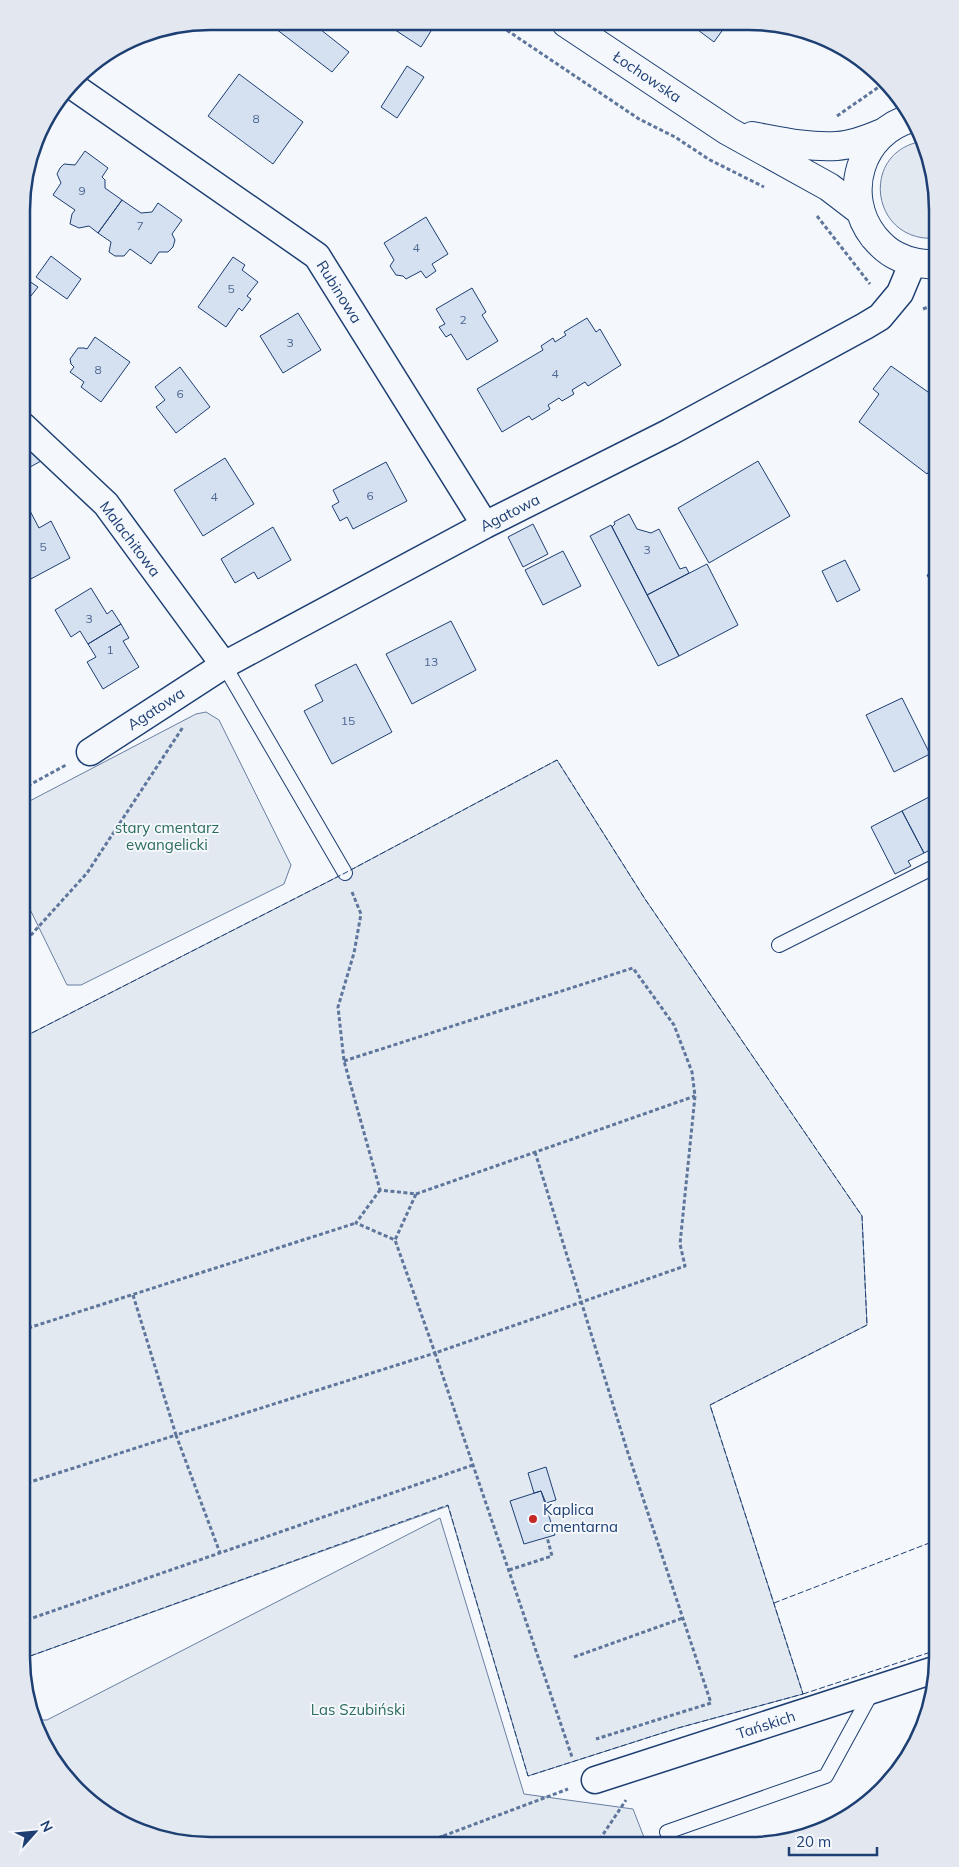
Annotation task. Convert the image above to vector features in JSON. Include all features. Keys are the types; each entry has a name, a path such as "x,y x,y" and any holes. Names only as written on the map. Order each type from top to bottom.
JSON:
{"main road":[{"name":"Łochowska","path":"575,30 728,131 829,187 859,210"},
{"name":"Łochowska","path":"728,131 821,147 839,146 858,142 901,121"},
{"path":"901,121 868,149 860,168 856,189 859,210 867,228 880,244 896,256 925,264"}],"street":[{"name":"Rubinowa","path":"77,89 317,256 485,525"},
{"name":"Agatowa","path":"90,752 224,665 485,525 670,432 865,326 880,317 925,264"},
{"name":"Malachitowa","path":"30,433 106,504 224,665"},
{"name":"Tańskich","path":"595,1780 929,1672"}],"lane":[{"path":"224,665 345,873"},
{"path":"779,945 929,870"},
{"path":"667,1832 826,1776 874,1690"}],"path":[{"path":"506,30 638,119 675,137 710,160 766,187"},
{"path":"815,214 888,307"},
{"path":"30,936 87,873 187,721"},
{"path":"30,785 90,752"},
{"path":"345,873 361,914 354,954 338,1007 344,1061 380,1190"},
{"path":"30,1482 435,1353 685,1266 680,1244 695,1096 692,1072 674,1025 634,968 344,1061"},
{"path":"380,1190 416,1194 695,1096"},
{"path":"535,1152 580,1302 712,1703 596,1739"},
{"path":"30,1327 356,1223 380,1190"},
{"path":"416,1194 395,1240 572,1757"},
{"path":"356,1223 395,1240"},
{"path":"133,1295 176,1435 220,1553"},
{"path":"30,1619 473,1465"},
{"path":"509,1570 552,1556 546,1538"},
{"path":"574,1657 683,1618"},
{"path":"601,1837 628,1797 621,1771"},
{"path":"437,1837 595,1780"}],"green space":[{"path":"916,144 923,163 929,198 929,237 915,236 898,227 886,213 881,196 881,177 889,161 903,148"},
{"name":"stary cmentarz ewangelicki","path":"206,712 219,720 291,865 284,884 81,985 67,985 30,909 30,801 196,714"},
{"path":"557,760 645,899 862,1216 867,1325 710,1405 803,1694 678,1728 528,1776 448,1506 30,1656 30,1034 345,873"},
{"name":"Las Szubiński","path":"440,1518 524,1794 633,1809 644,1837 198,1837 175,1834 141,1823 120,1813 91,1792 60,1757 42,1720 47,1720"}],"building":[{"path":"277,30 321,30 349,52 332,72"},
{"path":"395,30 432,30 421,47"},
{"path":"698,30 723,30 714,42"},
{"path":"407,66 424,77 397,118 381,107"},
{"path":"239,74 303,122 273,164 208,116"},
{"path":"85,151 108,168 102,177 105,180 105,188 122,200 98,233 89,226 79,228 70,224 75,210 53,195 61,183 57,174 60,168 64,164 75,165"},
{"path":"122,200 141,213 152,212 158,203 182,220 172,234 175,240 173,247 168,252 159,252 151,264 130,249 124,256 115,256 109,252 111,242 98,233"},
{"path":"426,217 448,254 432,264 436,271 426,278 421,271 406,279 403,276 396,275 390,266 394,260 384,243"},
{"path":"51,256 81,279 67,299 36,277"},
{"path":"233,257 245,265 242,270 258,282 247,296 251,299 242,311 239,308 226,327 198,307"},
{"path":"30,282 38,287 30,297"},
{"path":"472,288 486,312 482,315 498,341 467,360 451,334 446,337 439,327 445,324 436,309"},
{"path":"298,313 321,350 283,373 260,336"},
{"path":"587,318 596,332 600,329 621,365 588,386 585,382 572,390 574,394 562,401 559,398 548,405 550,409 532,420 529,416 502,432 477,389 543,350 541,346 553,338 555,342 566,335 564,332"},
{"path":"95,337 130,362 101,402 81,387 84,382 70,372 74,367 70,359 78,348 87,349"},
{"path":"891,366 929,393 929,471 927,474 859,422 879,394 873,389"},
{"path":"180,367 210,407 176,433 156,407 165,400 155,387"},
{"path":"30,439 41,461 30,467"},
{"path":"225,458 254,504 203,536 174,490"},
{"path":"758,461 790,516 709,563 678,508"},
{"path":"386,462 407,501 353,529 347,517 340,521 332,506 339,502 333,490"},
{"path":"30,511 39,528 51,521 70,558 30,579"},
{"path":"629,514 637,529 651,533 659,529 680,569 686,567 689,573 647,595 612,527 615,524 614,522"},
{"path":"533,524 548,554 523,567 508,537"},
{"path":"611,525 679,656 658,666 590,536"},
{"path":"273,527 291,560 258,579 254,572 235,583 221,559"},
{"path":"563,551 581,586 543,605 525,570"},
{"path":"845,560 860,590 837,602 822,571"},
{"path":"707,564 738,625 679,656 647,595"},
{"path":"91,588 107,614 112,610 121,624 88,644 80,631 71,637 55,610"},
{"path":"451,621 476,670 412,704 386,654"},
{"path":"121,624 129,638 123,641 139,667 103,689 87,662 96,657 88,644"},
{"path":"356,664 392,732 332,764 304,711 323,701 315,685"},
{"path":"902,698 929,754 894,772 866,715"},
{"path":"929,797 929,850 924,853 902,811"},
{"path":"902,811 924,853 908,861 911,866 895,874 871,827"},
{"path":"546,1467 556,1500 546,1503 541,1491 534,1493 528,1473"},
{"name":"Kaplica cmentarna","path":"541,1491 555,1535 524,1544 510,1501"}],"fence":[{"path":"30,1034 345,873 557,760 645,899 862,1216 867,1325 710,1405 803,1694 678,1728 528,1776 448,1505 30,1656"},
{"path":"774,1603 929,1543"},
{"path":"803,1694 929,1653"}],"place":[{"name":"Kaplica cmentarna","path":"533,1519"}]}
